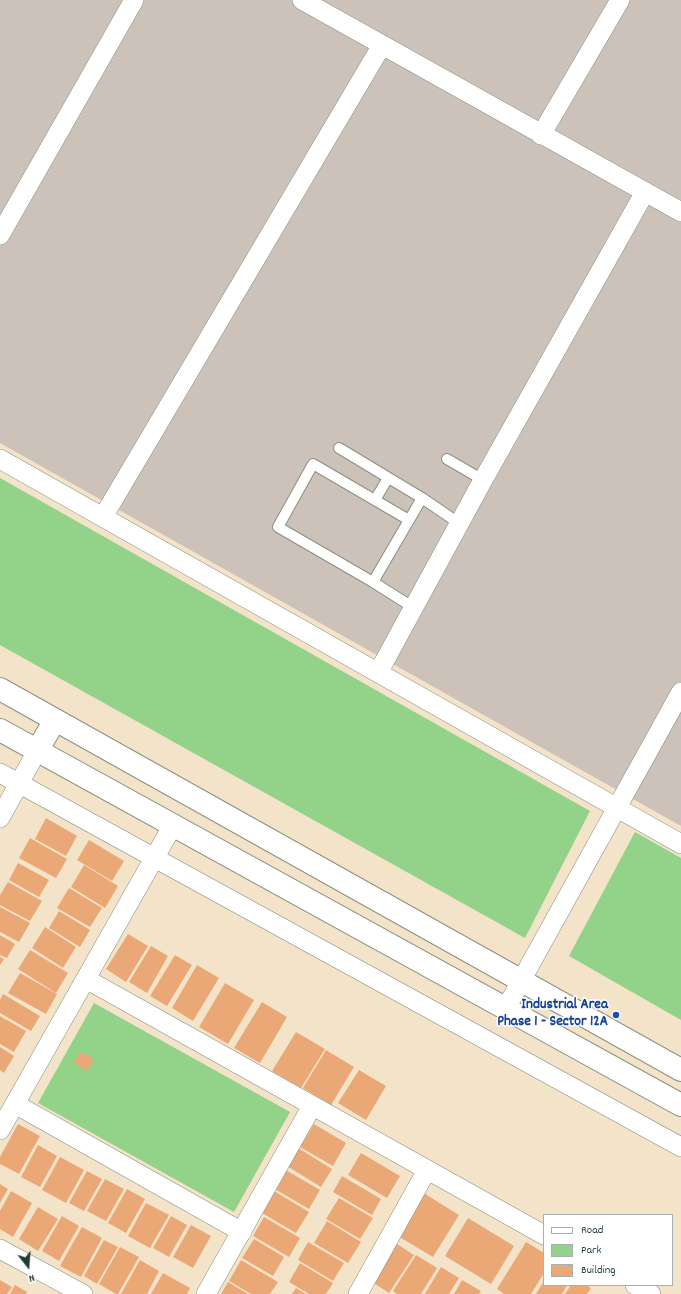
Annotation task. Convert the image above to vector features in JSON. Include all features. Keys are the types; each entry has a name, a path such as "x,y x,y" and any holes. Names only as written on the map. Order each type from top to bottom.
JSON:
{"street":[{"path":"0,235 134,0"},
{"path":"302,0 681,212"},
{"path":"541,135 620,0"},
{"path":"103,517 382,45"},
{"path":"378,673 483,480 644,192"},
{"path":"0,459 681,844"},
{"path":"0,690 681,1070"},
{"path":"506,1008 681,692"},
{"path":"0,818 55,720"},
{"path":"0,730 681,1105"},
{"path":"0,773 681,1147"},
{"path":"0,1130 173,825"},
{"path":"86,979 543,1234"},
{"path":"15,1104 242,1232"},
{"path":"206,1294 312,1106"},
{"path":"360,1293 427,1170"},
{"path":"0,1249 83,1294"},
{"path":"637,1286 651,1294"}],"lane":[{"path":"339,448 422,498 460,524"},
{"path":"447,459 483,480"},
{"path":"409,520 313,464 278,527 373,582 414,608"},
{"path":"375,500 388,478"},
{"path":"373,582 422,498"}],"shaded area":[{"path":"0,0 681,0 681,826 0,443"}],"green space":[{"path":"0,478 590,811 525,938 0,645"},
{"path":"635,832 681,858 681,1020 569,956"},
{"path":"94,1003 290,1112 234,1212 38,1103"}],"building":[{"path":"46,818 77,836 66,856 35,839"},
{"path":"30,838 67,859 56,878 19,858"},
{"path":"89,840 124,861 112,881 77,860"},
{"path":"18,863 49,880 39,897 9,880"},
{"path":"84,865 118,886 105,908 71,887"},
{"path":"8,882 42,901 30,921 0,905 0,895"},
{"path":"69,888 102,908 90,927 57,908"},
{"path":"0,907 30,923 19,942 0,932"},
{"path":"59,911 90,930 80,947 49,928"},
{"path":"45,927 76,947 63,968 32,948"},
{"path":"128,934 148,946 126,982 106,969"},
{"path":"0,935 15,944 7,958 0,955"},
{"path":"151,946 168,956 147,993 129,982"},
{"path":"30,950 68,973 56,993 18,969"},
{"path":"175,955 192,965 167,1006 150,996"},
{"path":"0,957 4,959 0,965"},
{"path":"197,965 219,978 193,1021 172,1008"},
{"path":"20,973 57,994 46,1014 8,993"},
{"path":"225,983 254,1000 228,1044 199,1027"},
{"path":"3,994 40,1016 31,1031 0,1013 0,1000"},
{"path":"262,1002 287,1017 260,1063 234,1048"},
{"path":"0,1016 26,1031 14,1052 0,1044"},
{"path":"296,1032 325,1049 301,1088 272,1071"},
{"path":"0,1047 14,1056 4,1073 0,1070"},
{"path":"326,1050 354,1067 331,1105 303,1088"},
{"path":"81,1052 94,1059 87,1071 74,1063"},
{"path":"359,1070 386,1086 366,1120 338,1103"},
{"path":"18,1124 40,1136 19,1174 0,1164 0,1157"},
{"path":"314,1124 346,1143 333,1166 300,1147"},
{"path":"38,1145 57,1156 40,1187 21,1177"},
{"path":"298,1148 332,1169 321,1187 287,1166"},
{"path":"361,1153 400,1176 387,1198 348,1175"},
{"path":"60,1157 84,1170 66,1203 42,1190"},
{"path":"284,1169 320,1190 309,1209 273,1188"},
{"path":"87,1171 102,1179 84,1211 69,1203"},
{"path":"342,1176 381,1199 372,1215 333,1192"},
{"path":"105,1179 124,1189 106,1221 87,1211"},
{"path":"0,1184 8,1189 0,1203"},
{"path":"127,1189 145,1199 126,1233 108,1223"},
{"path":"11,1191 32,1203 13,1237 0,1229 0,1211"},
{"path":"274,1191 309,1212 296,1233 262,1213"},
{"path":"422,1192 459,1215 433,1257 396,1235"},
{"path":"339,1198 373,1218 360,1239 326,1219"},
{"path":"146,1203 169,1215 150,1248 128,1236"},
{"path":"38,1207 58,1219 38,1251 19,1239"},
{"path":"62,1216 79,1226 59,1261 42,1251"},
{"path":"171,1216 187,1225 169,1257 153,1248"},
{"path":"264,1217 300,1238 289,1257 253,1236"},
{"path":"468,1218 514,1246 491,1284 445,1256"},
{"path":"327,1221 361,1242 348,1263 314,1243"},
{"path":"191,1225 211,1236 193,1268 173,1257"},
{"path":"82,1227 102,1238 81,1277 60,1266"},
{"path":"254,1239 284,1257 273,1276 242,1258"},
{"path":"104,1240 118,1247 97,1284 84,1276"},
{"path":"308,1242 344,1263 333,1281 298,1260"},
{"path":"394,1242 414,1255 389,1293 369,1280"},
{"path":"526,1242 543,1252 543,1275 531,1294 504,1294 497,1289"},
{"path":"120,1247 139,1257 118,1294 116,1294 99,1284"},
{"path":"416,1255 437,1268 421,1294 397,1294 393,1291"},
{"path":"140,1260 159,1271 147,1294 121,1294"},
{"path":"241,1260 278,1282 270,1294 251,1294 229,1281"},
{"path":"300,1263 333,1283 326,1294 309,1294 289,1282"},
{"path":"441,1267 459,1278 449,1294 425,1294"},
{"path":"163,1273 190,1288 187,1294 151,1294"},
{"path":"0,1280 12,1287 7,1294 0,1294"},
{"path":"462,1280 481,1291 479,1294 454,1294"},
{"path":"228,1282 248,1294 221,1294"},
{"path":"543,1283 543,1286 566,1286 562,1294 536,1294"},
{"path":"15,1285 27,1292 26,1294 10,1294"},
{"path":"570,1286 588,1286 591,1288 587,1294 565,1294"},
{"path":"296,1288 306,1294 292,1294"}],"place":[{"name":"Industrial Area Phase 1 - Sector 12A","path":"616,1015"}]}
